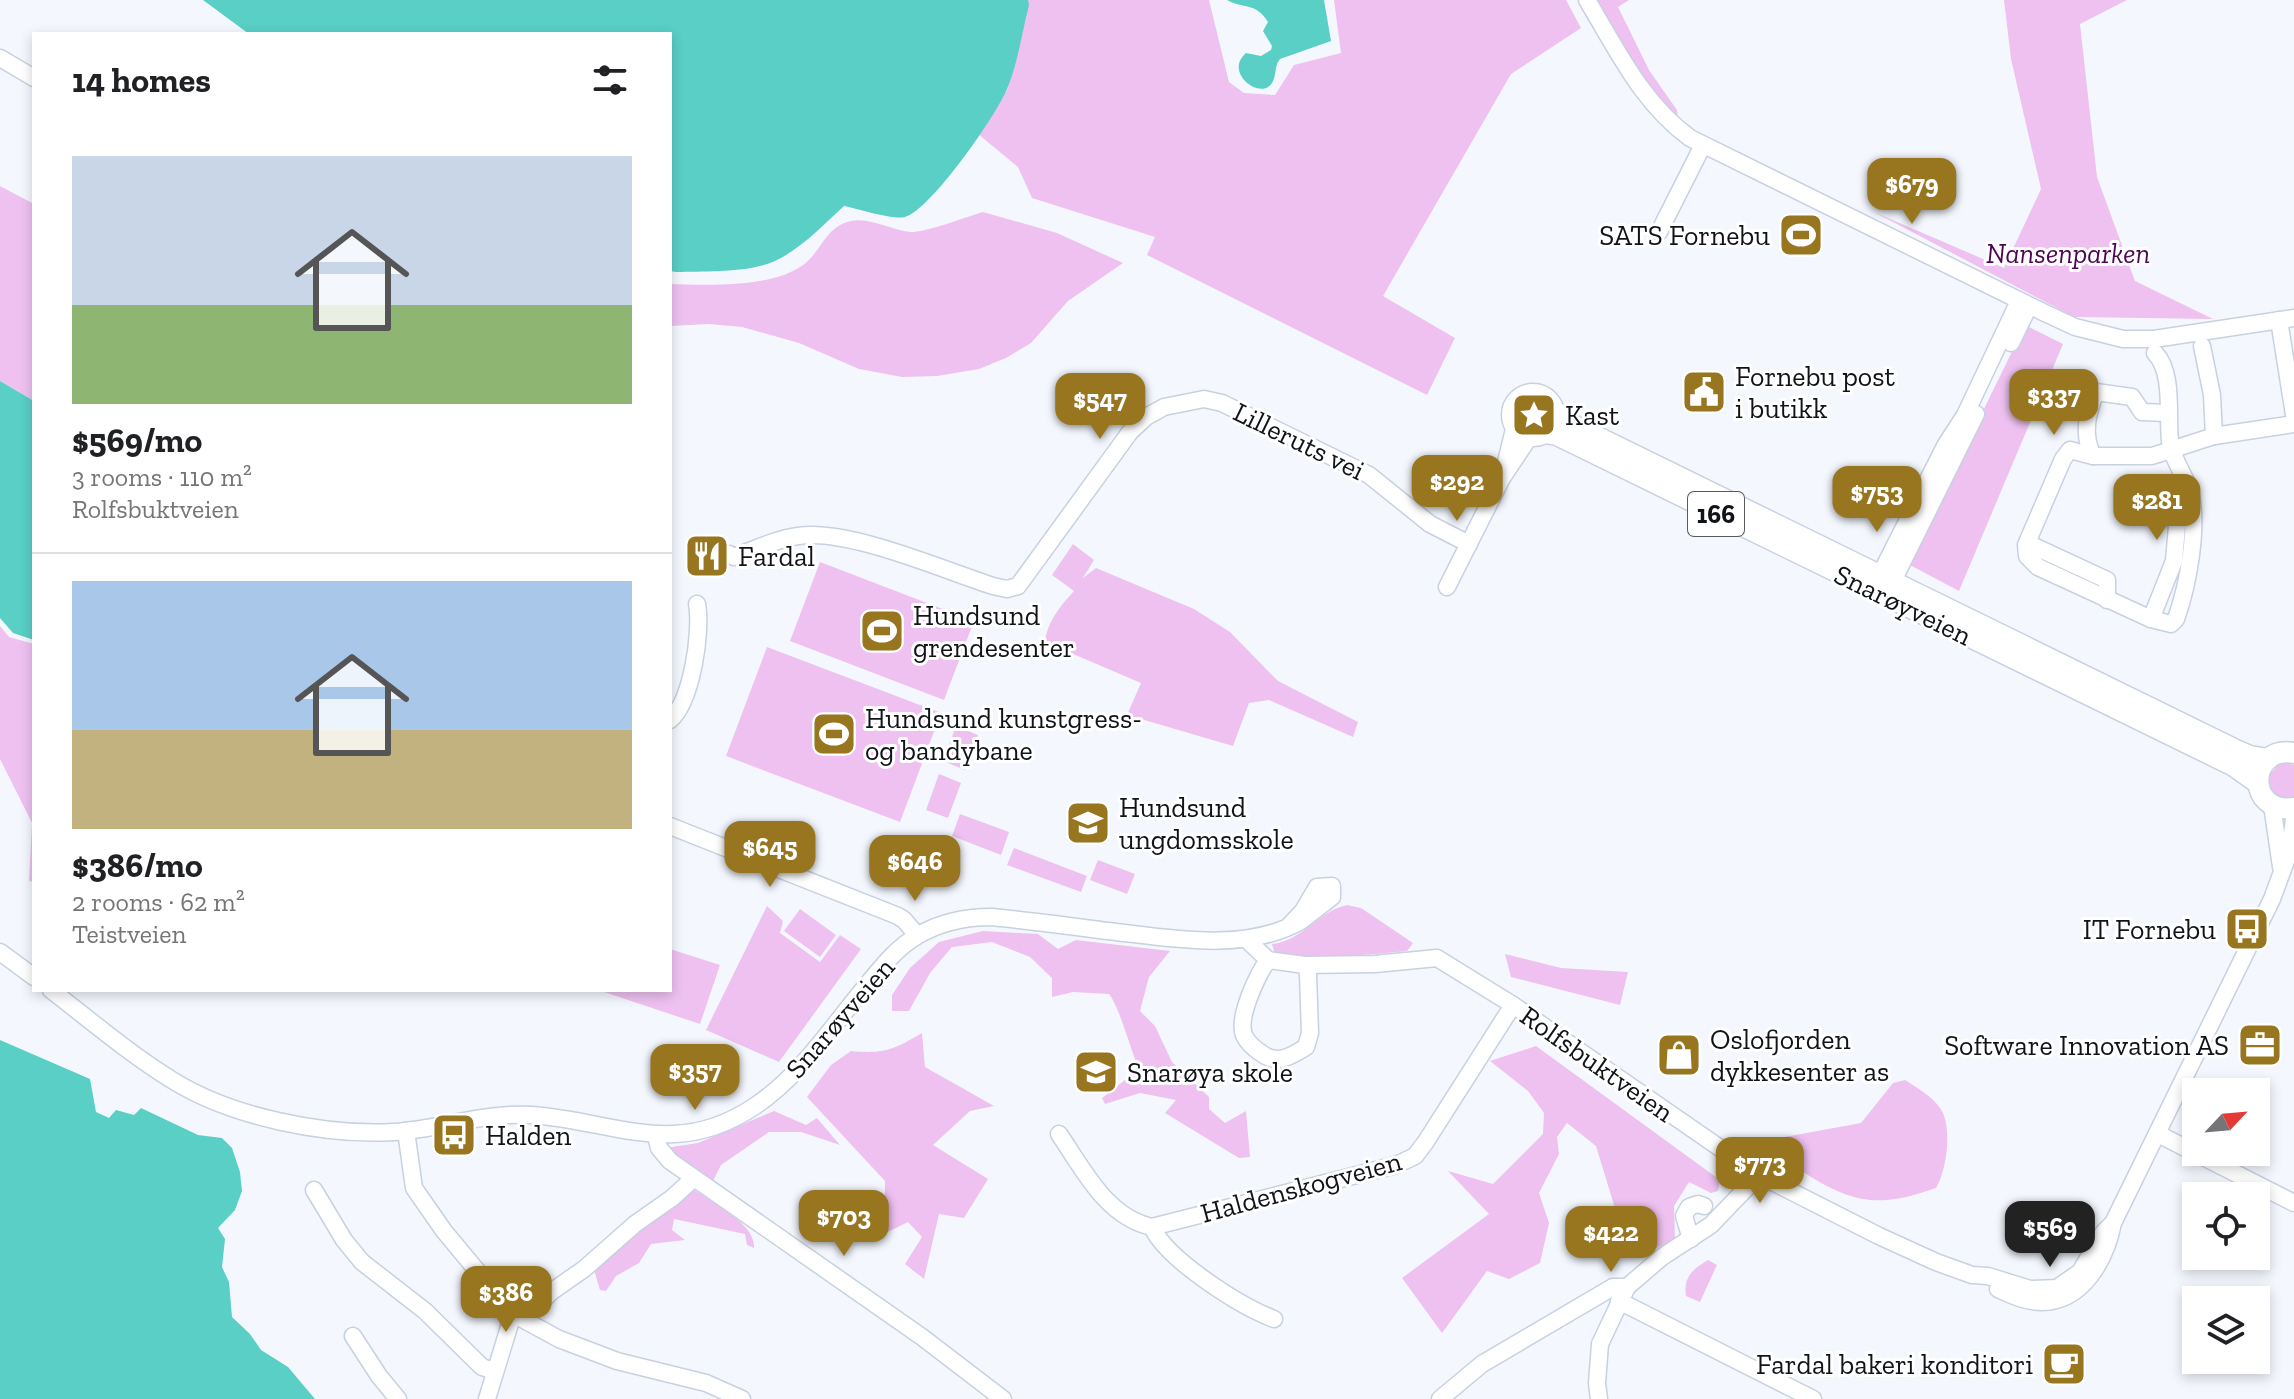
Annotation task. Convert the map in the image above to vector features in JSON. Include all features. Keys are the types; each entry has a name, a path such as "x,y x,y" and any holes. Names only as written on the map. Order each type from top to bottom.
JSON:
{"main road":[{"name":"166","path":"1530,431 1512,416 1514,406 1533,394 1542,396 1553,410"},
{"name":"Snarøyveien","path":"1553,410 1573,425 1887,584 2234,766 2258,783"},
{"path":"1530,431 1551,425 1553,410"},
{"name":"Snarøyveien","path":"1530,431 1557,435 1887,584 2238,751 2268,759"},
{"path":"2258,783 2260,770 2268,759 2278,753 2294,753"},
{"name":"166","path":"2258,783 2261,794 2272,805"},
{"path":"2272,805 2294,808"}],"street":[{"path":"1587,0 1650,102 1679,130 1703,145 2075,327 2123,339 2154,339 2286,319 2294,415"},
{"path":"0,58 32,77"},
{"path":"1659,232 1703,145"},
{"path":"1887,584 2024,303"},
{"path":"2202,346 2212,395 2214,436"},
{"path":"2155,353 2163,361 2169,392 2167,413 2171,450 2193,511 2180,610 2171,624 2107,600 2107,580 2027,543 2066,453 2070,450 2093,456 2143,457 2171,450 2214,436 2294,424"},
{"path":"2093,456 2086,439 2089,409 2096,392 2132,397 2142,412 2167,413"},
{"name":"Lilleruts vei","path":"729,554 734,557 801,535 823,535 882,550 993,586 1007,589 1018,586 1130,432 1146,417 1164,407 1204,399 1238,410 1369,475 1430,524 1469,544"},
{"path":"1447,587 1502,478 1530,431"},
{"path":"2151,619 2174,561 2180,491 2185,482"},
{"path":"672,718 687,693 698,627 697,604"},
{"name":"Rolfsbuktveien","path":"2272,805 2282,868"},
{"name":"Rolfsbuktveien","path":"1305,965 1375,964 1437,958 1513,1005 1753,1171 1936,1262 2026,1300 2045,1301 2079,1288 2091,1276 2110,1237 2113,1223 2263,918 2290,850 2294,819"},
{"path":"672,827 904,920 912,938"},
{"name":"Snarøyveien","path":"54,992 159,1072 218,1103 319,1127 361,1132 406,1131 528,1115 656,1136 683,1134 719,1125 766,1099 801,1065 882,966 912,938 956,919 992,917 1178,939 1246,939 1296,921 1319,899"},
{"path":"1246,939 1268,960 1305,965 1310,1033 1306,1047 1286,1059 1268,1058 1254,1049 1243,1034 1256,978 1268,960"},
{"path":"0,952 32,976"},
{"name":"Haldenskogveien","path":"1059,1134 1103,1198 1135,1223 1152,1227 1396,1165 1415,1156 1513,1005"},
{"path":"406,1131 414,1188 444,1231 513,1314 559,1339 617,1361 695,1379 742,1399"},
{"path":"2158,1134 2294,1203"},
{"path":"656,1136 662,1154 922,1337 1003,1399"},
{"path":"1599,1399 1597,1366 1600,1344 1623,1294 1662,1257 1711,1225 1753,1171"},
{"path":"540,1303 694,1178"},
{"path":"314,1190 344,1240 362,1262 425,1311 482,1367 494,1371"},
{"path":"1691,1239 1684,1216 1689,1207 1704,1206"},
{"name":"Haldenskogveien","path":"1152,1227 1158,1240 1206,1280 1249,1309 1274,1319"},
{"path":"1440,1399 1482,1364 1613,1287 1813,1399"},
{"path":"487,1399 513,1314"},
{"path":"353,1336 398,1399"}],"green space":[{"path":"1028,0 1209,0 1229,82 1244,93 1275,95 1294,65 1341,53 1334,0 1566,0 1581,28 1511,74 1383,296 1455,338 1427,395 1147,255 1155,237 1032,198 1018,167 978,134 1007,90"},
{"path":"1595,0 1629,0 1618,7 1649,70 1677,110 1678,121 1641,79"},
{"name":"Nansenparken","path":"2004,0 2127,0 2080,24 2097,177 2135,281 2213,319 2074,317 1874,212 2004,268 2041,189 2011,59"},
{"path":"0,186 32,203 32,400 0,381"},
{"path":"983,212 1057,233 1123,263 1068,301 1031,343 979,369 937,376 902,377 859,369 799,343 742,327 709,324 672,326 672,284 739,284 774,278 803,265 835,228 851,221 866,221 912,232"},
{"path":"2025,325 2063,344 1959,591 1908,564"},
{"path":"1073,544 1094,560 1083,578 1096,568 1194,609 1230,632 1278,681 1358,722 1353,737 1269,700 1249,703 1233,746 1127,715 1141,683 1045,642 1052,621 1074,591 1052,575"},
{"name":"Hundsund grendesenter","path":"820,562 974,621 944,700 790,641"},
{"path":"0,626 9,637 32,643 32,823 0,759"},
{"name":"Hundsund kunstgress- og bandybane","path":"767,647 941,713 900,822 726,756"},
{"path":"956,726 978,735 965,770 943,761"},
{"path":"2278,765 2294,765 2294,798 2280,799 2269,790 2269,775"},
{"path":"939,774 961,783 948,818 926,810"},
{"path":"960,814 1009,832 1001,855 952,836"},
{"path":"32,823 32,882 29,881"},
{"path":"1014,848 1087,876 1081,892 1007,865"},
{"path":"1098,860 1135,874 1127,894 1090,880"},
{"path":"1347,905 1361,908 1413,943 1407,951 1390,953 1275,955 1272,944 1293,937 1327,913"},
{"path":"767,906 783,921 780,933 820,962 840,935 861,949 779,1062 706,1030"},
{"path":"800,909 836,935 820,957 784,931"},
{"path":"983,931 1038,934 1058,949 1076,940 1170,951 1149,977 1140,1011 1155,1026 1172,1062 1209,1097 1209,1109 1225,1123 1246,1111 1250,1157 1239,1158 1165,1113 1176,1100 1140,1093 1105,1104 1102,1098 1139,1069 1113,1000 1109,994 1073,992 1052,997 1052,978 1030,957 992,942 952,947 930,973 909,1011 892,1011 892,995 910,968 939,942"},
{"path":"672,950 720,965 700,1024 604,992 672,992"},
{"path":"1505,954 1561,968 1628,972 1620,1005 1511,977"},
{"path":"922,1033 925,1067 994,1106 970,1111 933,1145 988,1179 964,1218 939,1214 924,1279 905,1264 922,1237 908,1222 884,1234 885,1181 807,1097 831,1065 851,1051 888,1050"},
{"path":"1536,1046 1720,1180 1718,1191 1711,1193 1689,1182 1674,1206 1675,1240 1645,1253 1614,1205 1596,1146 1567,1123 1557,1137 1559,1154 1539,1193 1549,1223 1540,1263 1509,1279 1487,1271 1442,1333 1402,1278 1489,1214 1448,1171 1493,1184 1543,1134 1544,1113 1528,1091 1490,1061"},
{"path":"1905,1080 1933,1100 1944,1116 1947,1148 1936,1188 1886,1200 1858,1198 1828,1187 1806,1174 1791,1162 1781,1147 1779,1138 1861,1123 1893,1083"},
{"path":"774,1111 806,1125 817,1118 840,1145 801,1132 769,1132 721,1165 712,1183 665,1148 698,1143"},
{"path":"695,1190 741,1223 753,1239 754,1248 747,1245 745,1234 674,1219 672,1230 685,1240 651,1244 639,1263 616,1276 606,1291 600,1290 594,1270 639,1226"},
{"path":"1708,1260 1717,1265 1700,1302 1686,1296 1686,1284 1694,1270"}],"shaded area":[{"path":"203,0 1028,0 1029,5 1014,69 1001,101 962,160 916,211 899,218 844,206 803,243 775,261 713,271 672,271 672,32 246,32"},
{"path":"1227,0 1324,0 1331,41 1280,59 1272,83 1267,88 1253,87 1241,76 1240,61 1246,53 1261,56 1271,50 1272,46 1263,31 1268,22 1259,11"},
{"path":"0,381 32,400 32,639 13,633 0,618"},
{"path":"0,1040 90,1079 96,1112 109,1118 116,1110 134,1115 141,1108 198,1135 222,1138 232,1148 242,1191 235,1210 218,1228 225,1239 222,1267 229,1282 232,1317 261,1350 288,1367 315,1399 0,1399"}],"place":[{"name":"SATS Fornebu","path":"1801,235"},
{"name":"Fornebu post i butikk","path":"1704,392"},
{"name":"Kast","path":"1534,415"},
{"name":"Fardal","path":"707,556"},
{"name":"Hundsund grendesenter","path":"882,631"},
{"name":"Hundsund kunstgress- og bandybane","path":"834,734"},
{"name":"Hundsund ungdomsskole","path":"1088,823"},
{"name":"IT Fornebu","path":"2247,929"},
{"name":"Software Innovation AS","path":"2260,1045"},
{"name":"Oslofjorden dykkesenter as","path":"1679,1055"},
{"name":"Snarøya skole","path":"1096,1072"},
{"name":"Halden","path":"454,1135"},
{"name":"Fardal bakeri konditori","path":"2064,1364"}]}
